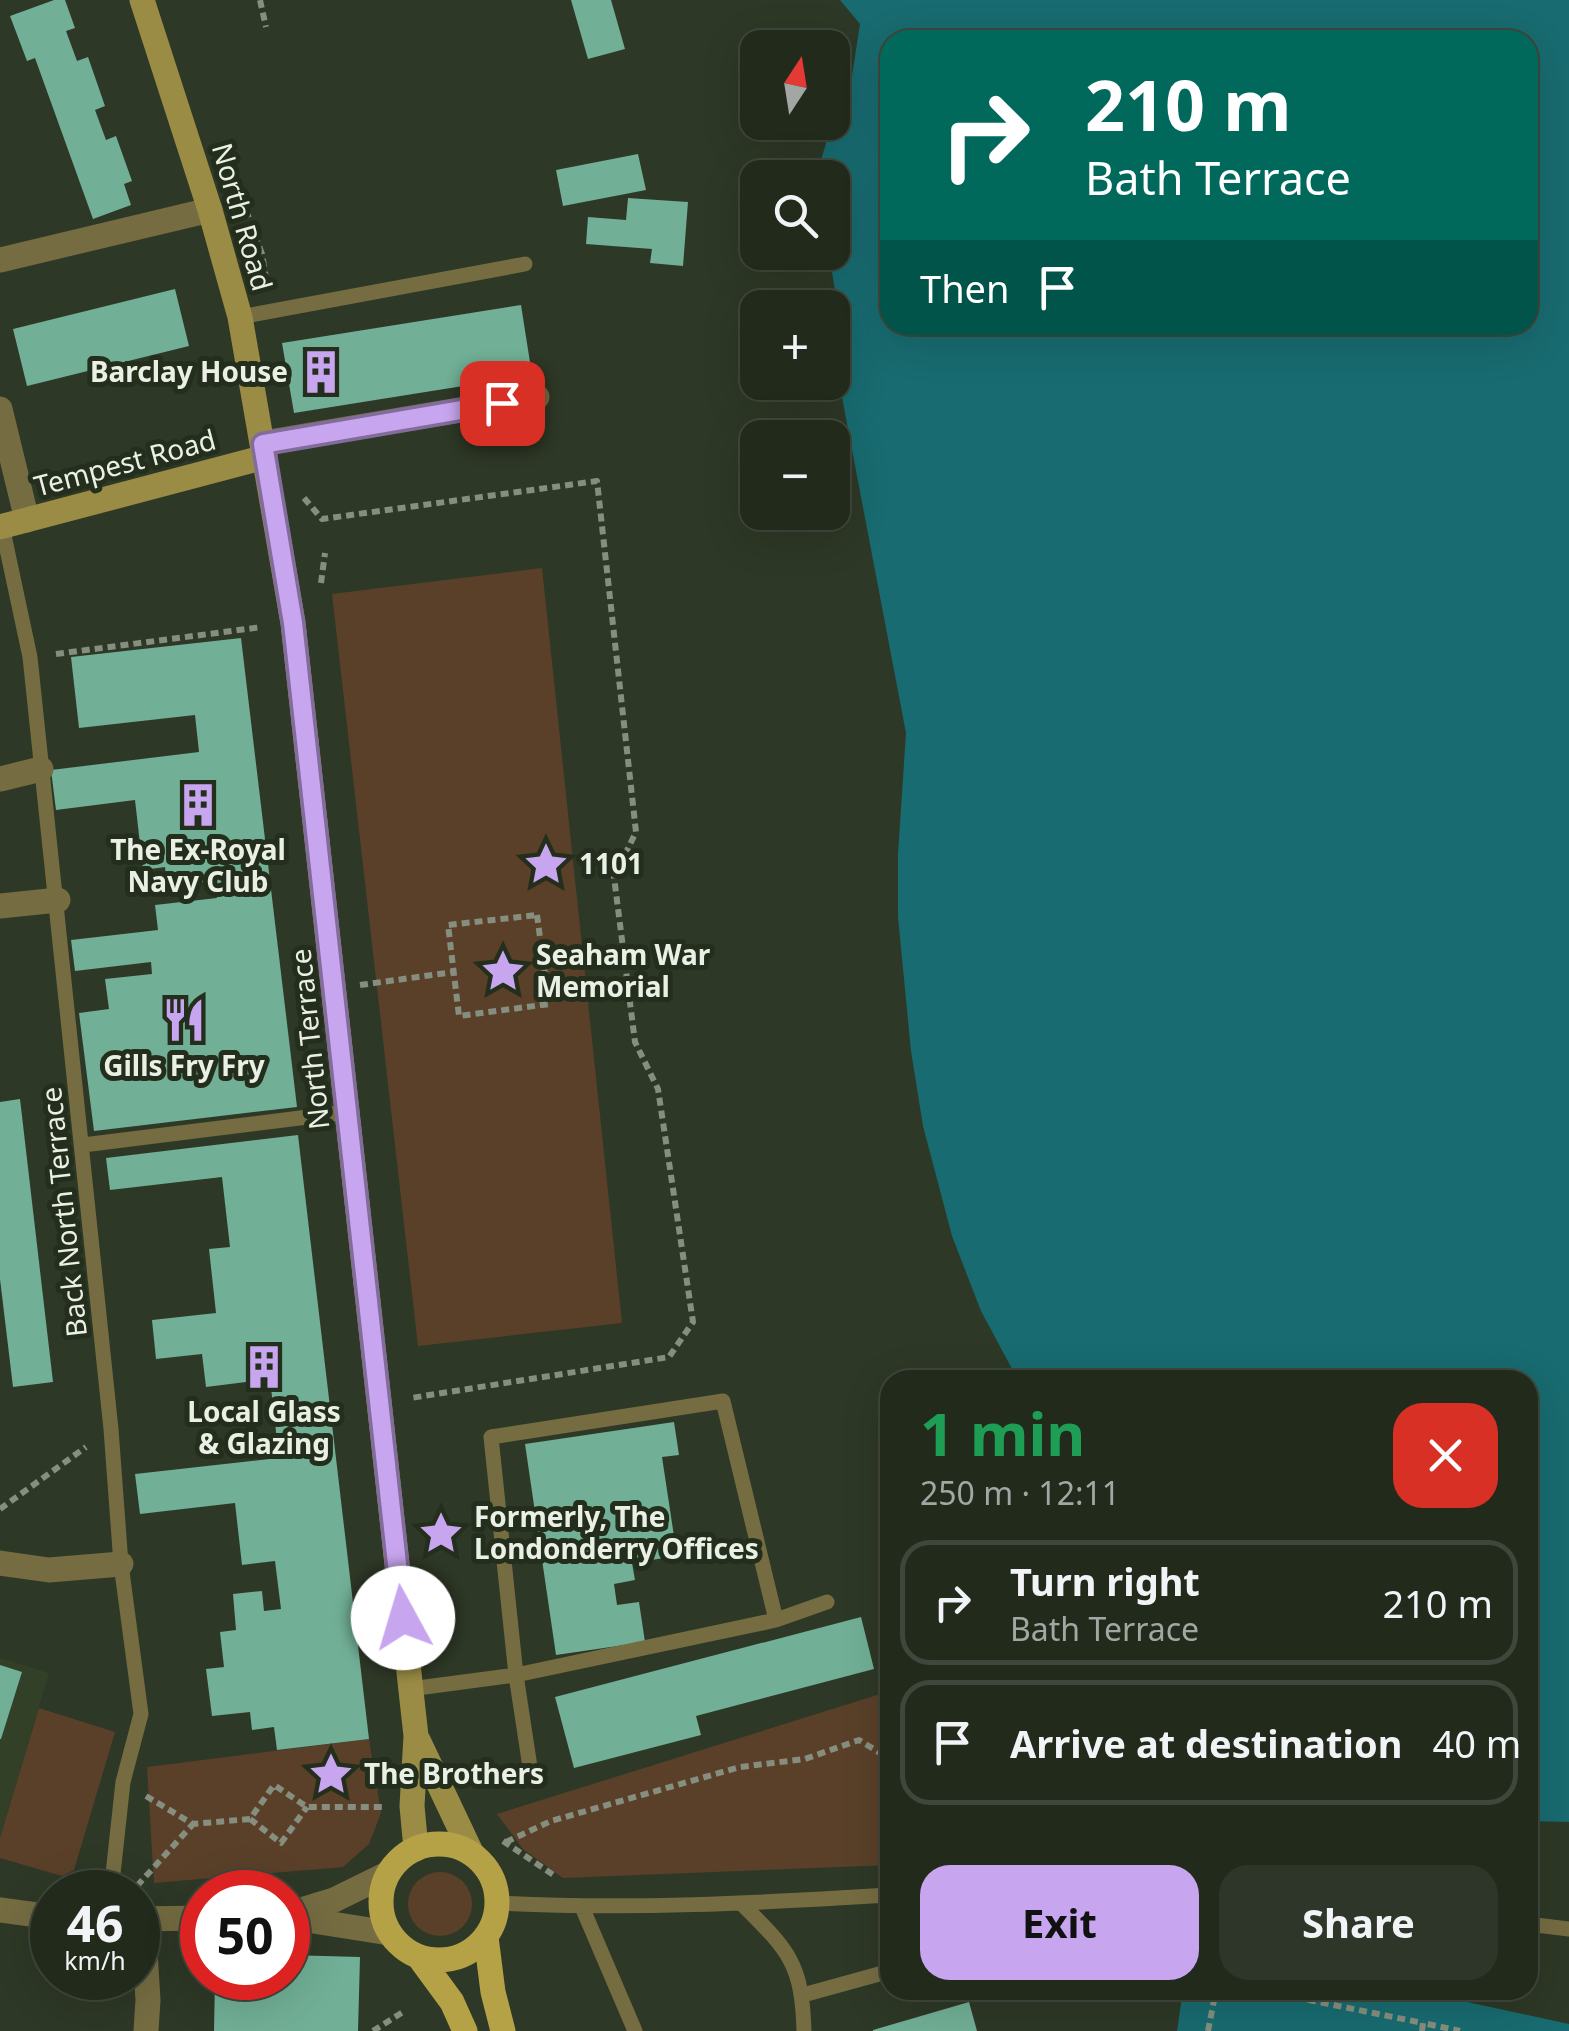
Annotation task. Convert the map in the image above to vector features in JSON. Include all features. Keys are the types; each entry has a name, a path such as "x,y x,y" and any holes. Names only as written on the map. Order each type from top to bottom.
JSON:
{"main road":[{"name":"North Road","path":"142,0 240,317 264,450"},
{"name":"Tempest Road","path":"10,524 264,450"},
{"name":"North Terrace","path":"264,450 293,623 416,1736 412,1806 416,1848"},
{"name":"North Terrace","path":"416,1736 472,1854"},
{"path":"454,1846 472,1854 486,1866 494,1884 498,1903 494,1920 474,1949 457,1958 439,1961 402,1948 389,1933 381,1914 381,1893 387,1874 416,1848 454,1846"},
{"path":"486,1936 503,2031"},
{"path":"420,1957 452,2002 464,2031"}],"street":[{"path":"0,260 210,210"},
{"path":"264,450 538,397"},
{"path":"0,408 10,524"},
{"path":"0,780 42,768"},
{"path":"0,906 58,900"},
{"path":"0,1563 49,1570 121,1564"},
{"path":"310,1908 387,1874"},
{"path":"0,1910 30,1914"},
{"path":"310,1920 389,1933"},
{"path":"146,2031 148,2000"}],"lane":[{"path":"240,317 524,264"},
{"name":"Back North Terrace","path":"10,524 58,900 112,1429 121,1564 140,1714 123,1782 113,1870"},
{"path":"82,1145 348,1112"},
{"path":"530,1767 516,1676 491,1437 723,1401 776,1620"},
{"path":"410,1689 516,1676 776,1620 827,1602"},
{"path":"498,1903 582,1907 742,1904 880,1896"},
{"path":"742,1904 772,1933 797,1970 804,2031"},
{"path":"582,1907 635,2031"},
{"path":"1538,1925 1569,1929"},
{"path":"803,1996 880,1975"}],"path":[{"path":"260,0 266,27"},
{"path":"322,519 597,482 636,832 614,877 635,1042 658,1089 693,1322 669,1357 411,1398"},
{"path":"30,657 293,623"},
{"path":"538,915 544,962 549,1004 459,1016 448,926 538,915"},
{"path":"544,962 623,950"},
{"path":"334,988 454,972"},
{"path":"0,1509 112,1429"},
{"path":"504,1843 551,1821 740,1767 805,1759 859,1740 880,1752"},
{"path":"123,1782 193,1824 250,1819 282,1843 307,1807"},
{"path":"250,1819 274,1785 307,1807 412,1806"},
{"path":"152,1870 193,1824"},
{"path":"498,1835 555,1876"},
{"path":"1208,2031 1214,2000"},
{"path":"1304,2000 1422,2027 1460,2031"},
{"path":"372,2031 403,2012"}],"shaded area":[{"path":"542,568 622,1323 418,1346 332,594"},
{"path":"0,1658 49,1673 0,1838"},
{"path":"880,1694 880,1865 563,1878 523,1849 497,1814"},
{"path":"39,1708 115,1732 74,1870 41,1870 0,1858 0,1838"},
{"path":"369,1739 381,1813 369,1844 343,1867 180,1870 180,1881 160,1882 160,1870 153,1870 147,1767"},
{"path":"440,1872 463,1881 472,1904 463,1927 440,1936 417,1927 408,1904 417,1881"}],"water":[{"path":"790,0 1569,0 1569,1822 1538,1821 1538,1370 1013,1370 981,1311 952,1236 923,1126 911,1051 898,917 906,733 850,439 850,420 846,420 843,400 850,400 850,290 814,290 801,270 850,270 850,160 803,160 818,140 850,140 850,30 824,30"},
{"path":"1182,2000 1458,2000 1569,2024 1569,2031 1177,2031"}],"pier":[{"path":"785,0 840,0 860,24 850,81 850,30 819,30"},
{"path":"811,140 827,140 821,160 795,160"},
{"path":"799,270 832,270 835,290 803,288"}],"building":[{"path":"54,0 65,0 75,28 66,31 77,61 88,57 105,106 95,110 106,140 116,136 132,181 124,184 131,205 93,219 35,58 27,61 10,16"},
{"path":"571,0 611,0 625,49 588,59"},
{"path":"638,154 646,190 563,206 556,170"},
{"path":"628,198 688,202 683,266 650,263 652,249 586,244 588,217 626,220"},
{"path":"175,289 189,346 27,386 13,329"},
{"path":"521,305 532,375 294,413 282,343"},
{"path":"241,638 297,1107 94,1131 79,1013 109,1009 105,979 152,974 151,962 75,971 71,940 158,930 155,905 217,898 214,881 167,886 165,867 143,870 135,800 56,810 51,770 199,752 195,715 79,728 71,657"},
{"path":"20,1099 53,1382 13,1387 0,1279 0,1102"},
{"path":"298,1135 369,1739 277,1750 274,1727 252,1730 250,1712 212,1716 206,1669 224,1667 220,1632 236,1630 233,1594 262,1591 264,1611 281,1609 275,1561 242,1565 235,1503 140,1514 135,1474 279,1458 270,1379 206,1387 202,1354 156,1359 152,1320 216,1313 209,1249 230,1247 222,1177 110,1190 106,1158"},
{"path":"674,1422 679,1455 662,1457 677,1556 632,1563 635,1580 614,1584 617,1605 639,1602 645,1642 556,1655 525,1444"},
{"path":"861,1617 874,1669 696,1716 701,1735 574,1768 555,1697"},
{"path":"0,1665 22,1672 1,1739 0,1739"},
{"path":"310,1956 360,1957 358,2031 214,2031 215,2000 310,2000"},
{"path":"969,2002 977,2031 873,2031 873,2030"}],"place":[{"name":"Barclay House","path":"321,372"},
{"name":"The Ex-Royal Navy Club","path":"198,805"},
{"name":"1101","path":"546,864"},
{"name":"Seaham War Memorial","path":"503,971"},
{"name":"Gills Fry Fry","path":"184,1020"},
{"name":"Local Glass & Glazing","path":"264,1367"},
{"name":"Formerly, The Londonderry Offices","path":"441,1533"},
{"name":"The Brothers","path":"331,1774"}],"route":[{"path":"403,1618 293,623 263,444 502,403"}]}
